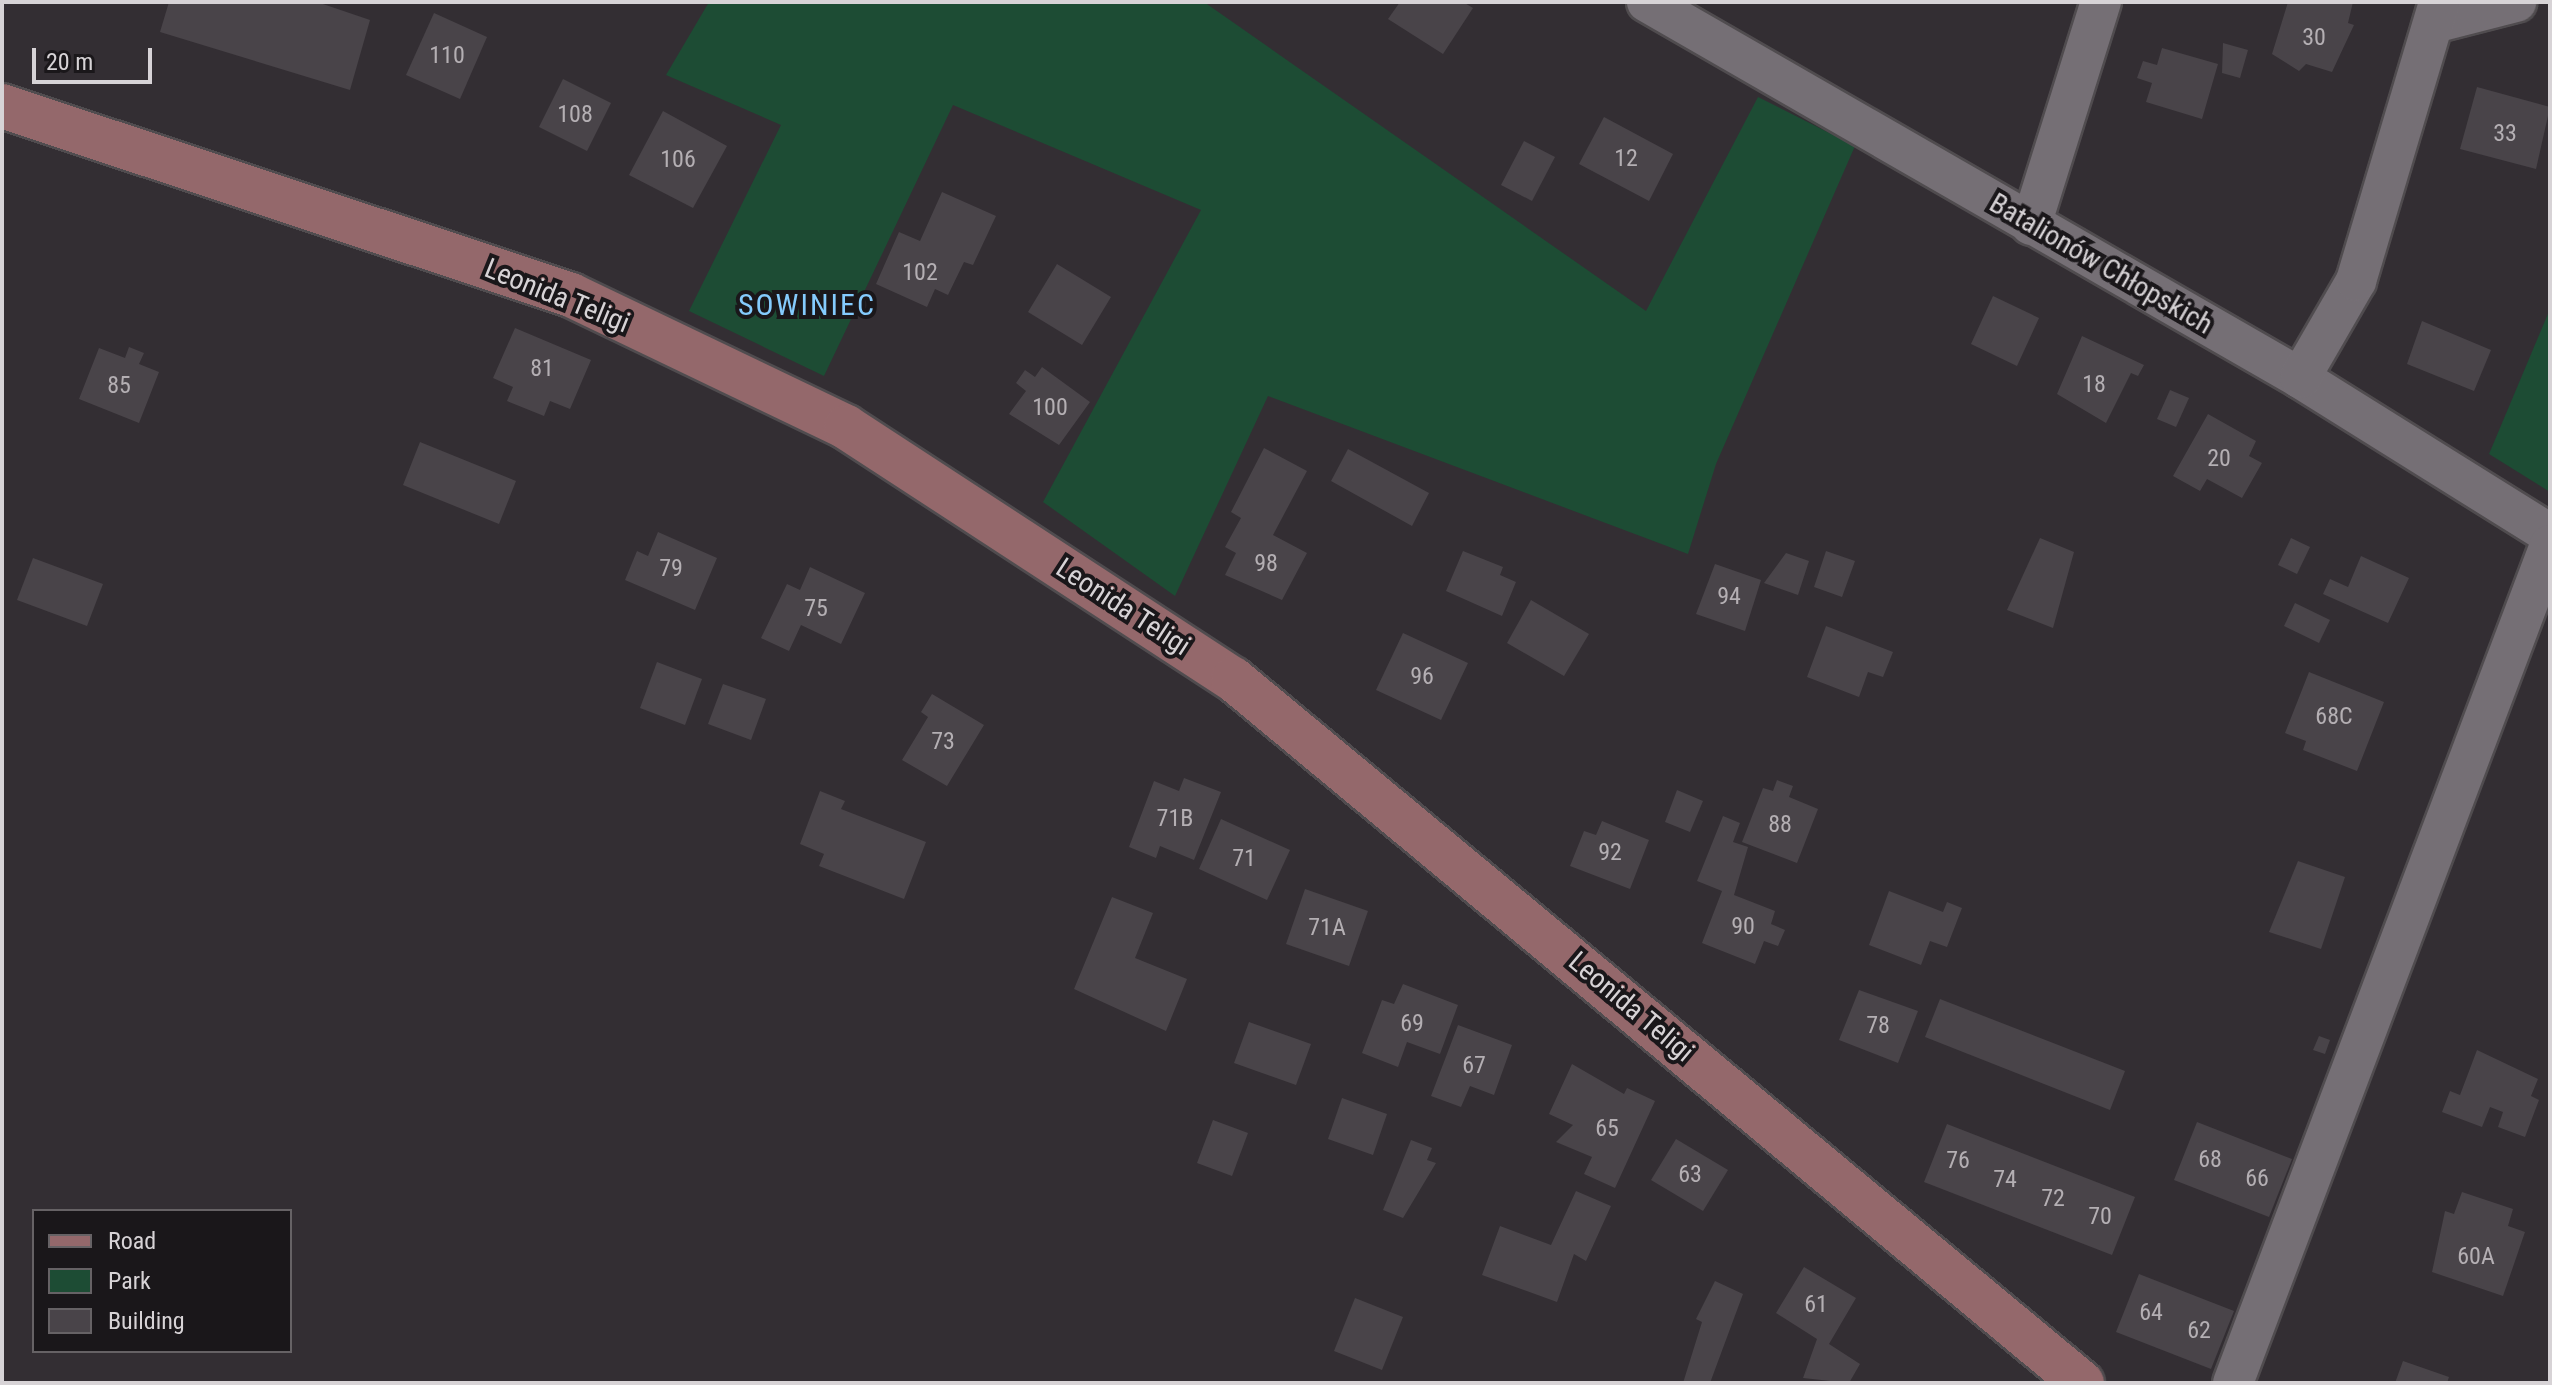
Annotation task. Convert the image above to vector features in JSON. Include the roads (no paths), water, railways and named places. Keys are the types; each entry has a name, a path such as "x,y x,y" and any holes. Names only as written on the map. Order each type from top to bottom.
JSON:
{"street":[{"name":"Batalionów Chłopskich","path":"1647,2 2300,378 2550,534"},
{"path":"2031,225 2101,2"},
{"path":"2300,378 2356,281 2436,12 2516,2"},
{"name":"Leonida Teligi","path":"2,106 571,295 846,427 1233,679 2082,1383"},
{"path":"2233,1383 2550,545"}],"district":[{"name":"SOWINIEC","path":"807,305"}]}
